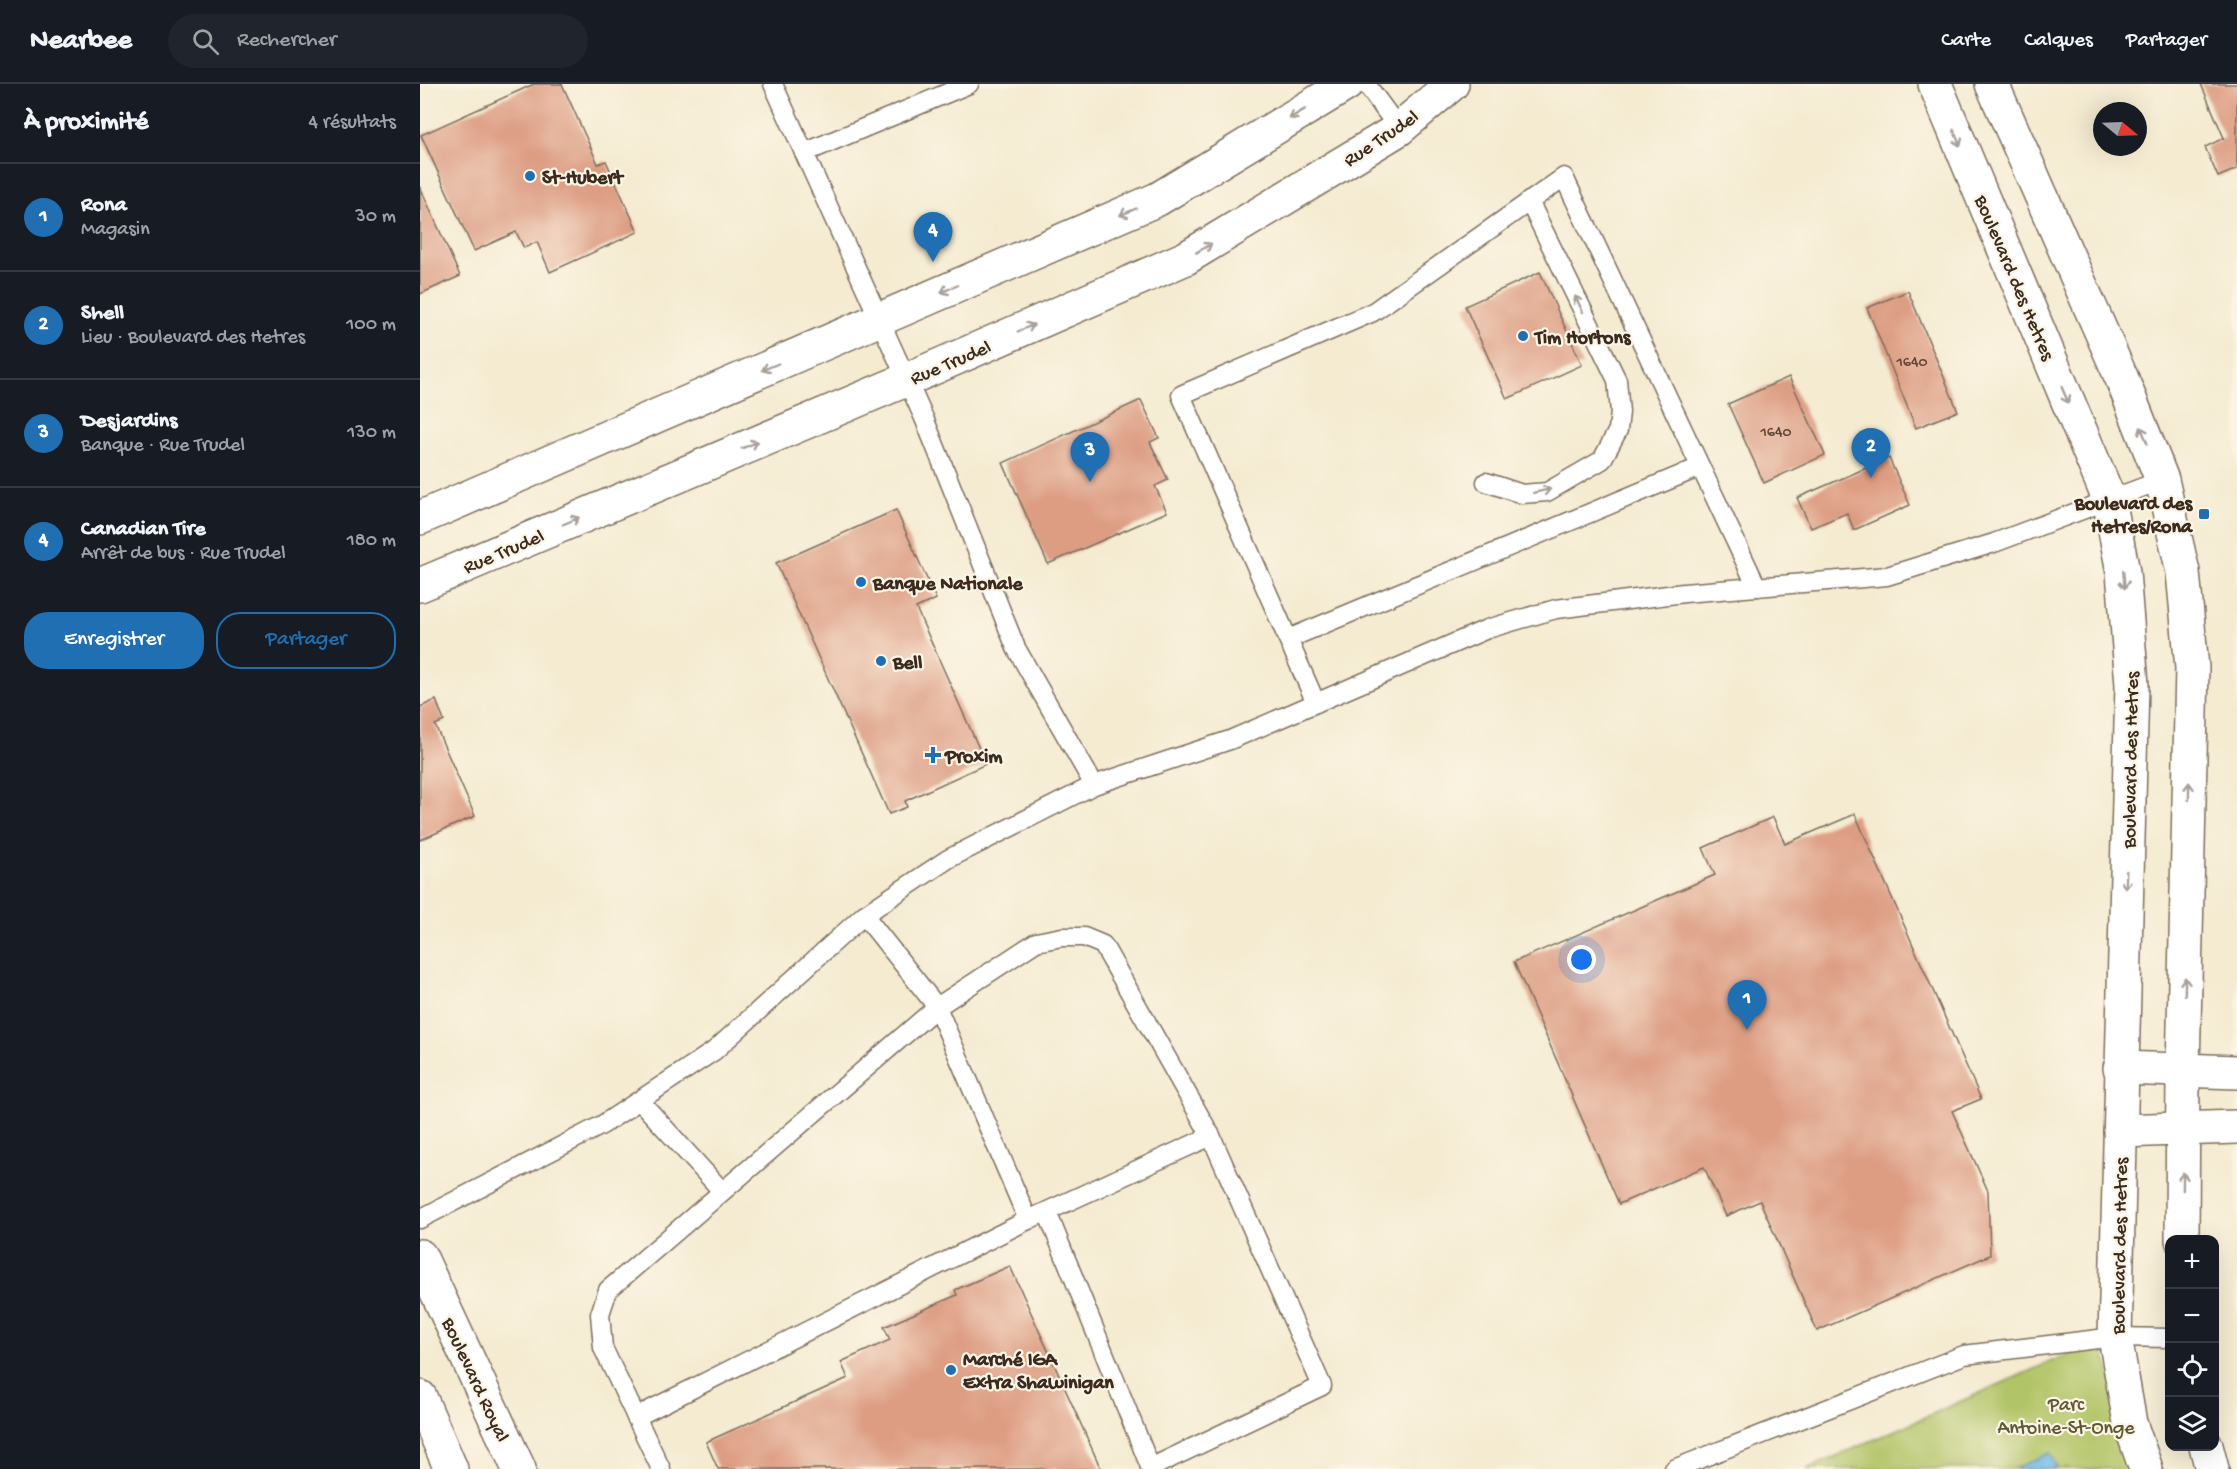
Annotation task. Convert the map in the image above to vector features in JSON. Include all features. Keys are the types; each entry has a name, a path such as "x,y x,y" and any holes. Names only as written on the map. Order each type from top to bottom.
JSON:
{"street":[{"path":"420,518 1158,199 1347,84"},
{"name":"Rue Trudel","path":"420,585 908,379 1186,258 1399,129 1452,84"},
{"name":"Boulevard des Hetres","path":"1935,84 2109,499 2123,572 2132,685 2120,1068 2115,1337 2130,1423 2146,1469"},
{"path":"1992,84 2122,379 2162,480 2183,572 2192,668 2182,1071 2184,1129 2182,1235"},
{"path":"2120,1068 2237,1072"},
{"path":"2120,1131 2237,1127"},
{"name":"Boulevard Royal","path":"420,1256 519,1469"},
{"path":"420,1397 451,1469"},
{"path":"2207,1451 2212,1469"}],"lane":[{"path":"773,84 878,320 908,379 1016,648 1094,784"},
{"path":"1366,84 1399,129"},
{"path":"804,153 957,86"},
{"path":"1316,703 1181,395 1373,312 1564,177 1757,587"},
{"path":"1486,482 1522,494 1546,492 1602,460 1618,430 1620,412 1617,380 1529,201"},
{"path":"1288,639 1700,467"},
{"path":"420,1219 602,1125 640,1101 714,1051 864,915 948,859 1094,784 1230,740 1486,629 1556,609 1684,593 1887,576 1994,543 2162,480"},
{"path":"864,915 937,1007 1028,1220"},
{"path":"661,1469 603,1348 600,1314 608,1290 937,1007 1036,942 1062,937 1084,937 1103,945 1211,1136 1322,1386 1150,1468 1047,1212"},
{"path":"640,1101 722,1191"},
{"path":"636,1417 1028,1220 1211,1136"},
{"path":"1674,1469 1964,1355 2115,1337 2165,1338"}],"green space":[{"name":"Parc Antoine-St-Onge","path":"2100,1340 2140,1469 1807,1469"}],"water":[{"path":"2050,1453 2057,1469 2014,1469"}],"building":[{"path":"534,84 562,84 598,164 606,161 638,232 550,272 537,242 524,248 516,232 474,251 421,135"},
{"path":"2201,84 2237,84 2237,169 2218,177 2205,147 2224,138"},
{"path":"420,187 460,276 420,294"},
{"path":"1540,272 1582,365 1507,399 1465,306"},
{"path":"1908,291 1958,411 1916,428 1867,308"},
{"path":"1789,377 1825,455 1764,483 1728,404"},
{"path":"1141,400 1159,438 1150,442 1168,480 1155,486 1167,512 1048,564 1003,463"},
{"path":"1889,458 1910,505 1854,530 1847,513 1811,528 1797,498"},
{"path":"896,510 936,599 916,608 986,764 905,801 907,807 889,814 776,563"},
{"path":"436,700 444,721 435,725 475,816 420,840 420,707"},
{"path":"1855,814 1981,1099 1952,1111 1988,1191 1990,1255 1817,1331 1760,1201 1726,1216 1704,1167 1619,1204 1514,962 1715,875 1703,848 1773,817 1785,844"},
{"name":"Marché IGA Extra Shawinigan","path":"1010,1266 1101,1469 718,1469 706,1442 848,1378 841,1362 890,1340 884,1327 957,1295 955,1290"}],"place":[{"name":"St-Hubert","path":"530,176"},
{"name":"Canadian Tire","path":"933,262"},
{"name":"Tim Hortons","path":"1523,336"},
{"name":"Shell","path":"1871,478"},
{"name":"Desjardins","path":"1090,482"},
{"name":"Boulevard des Hetres/Rona","path":"2204,514"},
{"name":"Banque Nationale","path":"861,582"},
{"name":"Bell","path":"881,661"},
{"name":"Proxim","path":"933,755"},
{"name":"Rona","path":"1747,1030"},
{"name":"Marché IGA Extra Shawinigan","path":"951,1370"}]}
